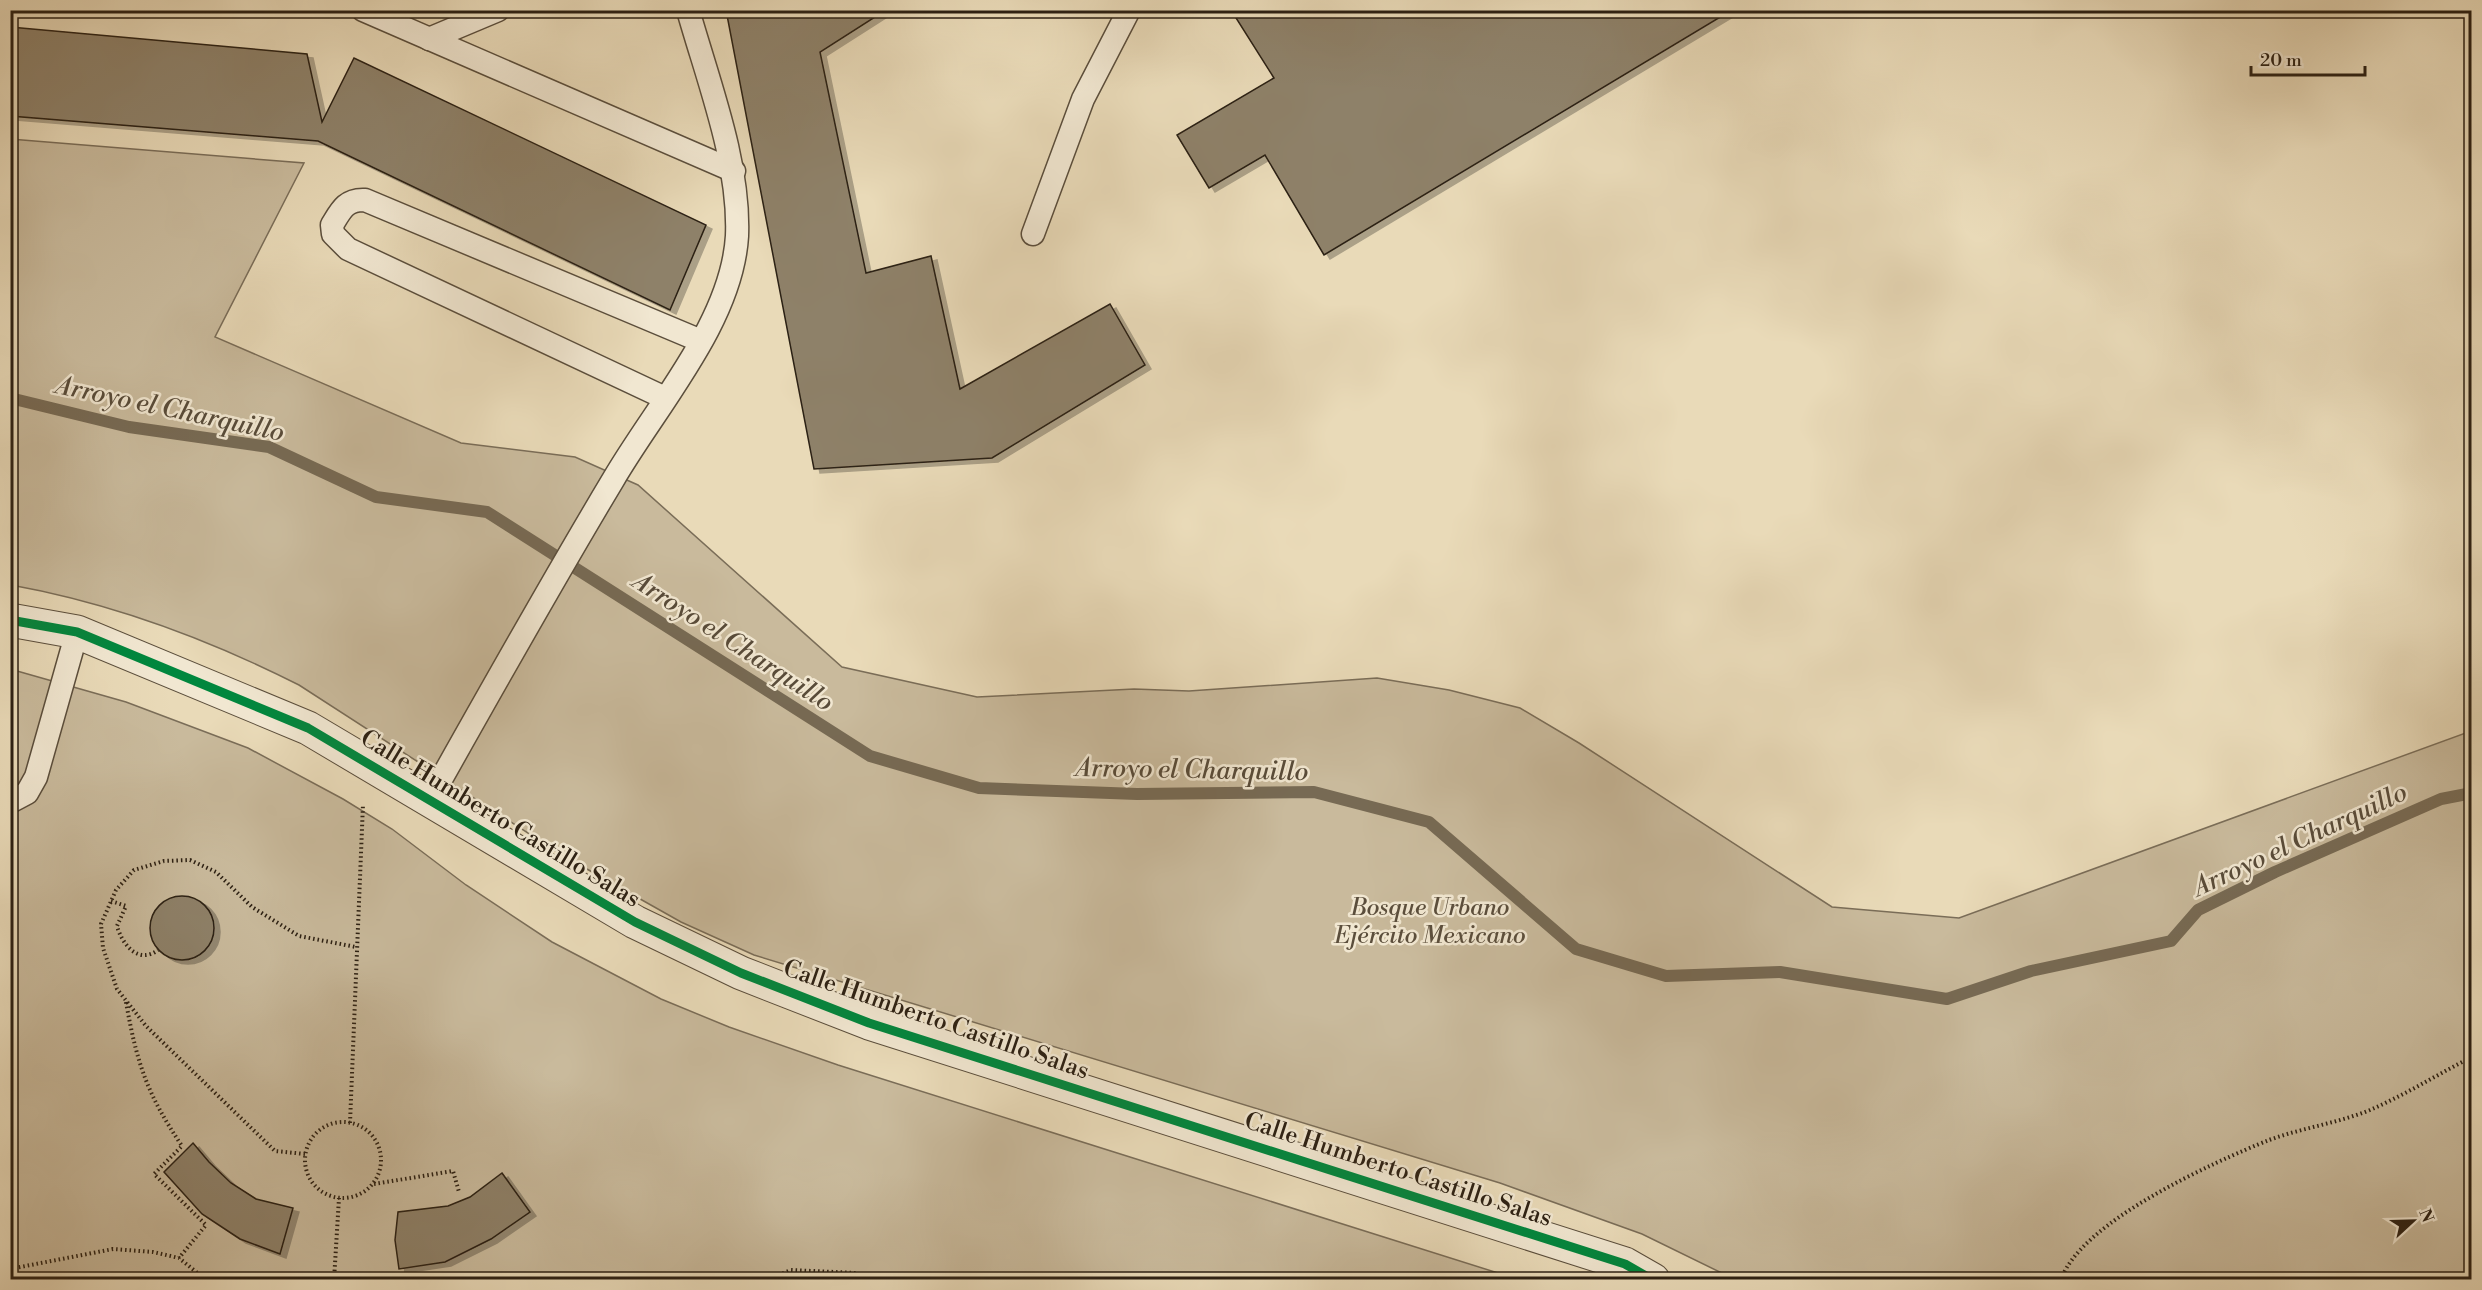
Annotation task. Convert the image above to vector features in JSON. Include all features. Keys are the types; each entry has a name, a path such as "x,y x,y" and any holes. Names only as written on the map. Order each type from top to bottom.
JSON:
{"street":[{"name":"Calle Humberto Castillo Salas","path":"10,620 77,632 308,728 635,922 741,973 869,1023 1603,1256 1625,1264 1653,1280"}],"lane":[{"path":"363,10 734,171"},
{"path":"429,39 498,10"},
{"path":"430,799 614,477 713,323 730,279 737,236 734,171 688,10"},
{"path":"1033,234 1083,99 1129,10"},
{"path":"665,398 348,249 333,234 332,225 350,201 365,200 701,341"},
{"path":"10,802 27,792 36,777 77,632"}],"path":[{"path":"350,1123 364,761"},
{"path":"305,1154 275,1151 146,1026 117,989 103,948 101,924 116,890 134,870 164,861 190,860 216,872 252,907 299,936 356,947"},
{"path":"111,901 126,906 117,926 124,945 132,952 144,955 152,955 158,950"},
{"path":"126,1001 134,1046 145,1083 159,1112 182,1146 154,1174 206,1224 179,1258"},
{"path":"2061,1280 2064,1269 2098,1231 2162,1189 2270,1140 2369,1110 2472,1057"},
{"path":"339,1122 350,1123 363,1128 373,1137 379,1148 381,1161 379,1173 364,1193 352,1198 339,1198 327,1195 309,1178 305,1166 305,1154 316,1132 339,1122"},
{"path":"373,1184 453,1171 459,1192"},
{"path":"334,1280 339,1198"},
{"path":"10,1269 112,1249 153,1252 179,1258 206,1280"},
{"path":"766,1280 791,1270 856,1274 869,1280"}],"green space":[{"name":"Bosque Urbano Ejército Mexicano","path":"10,139 304,163 215,337 461,443 575,457 638,485 842,667 977,697 1134,689 1189,691 1377,678 1449,690 1520,708 1579,743 1832,907 1959,918 2471,731 2471,1279 1734,1279 1642,1234 1500,1183 754,955 681,922 562,855 299,685 230,652 158,624 85,602 11,585"},
{"path":"10,669 126,702 248,748 343,799 392,829 466,885 552,942 661,999 729,1027 838,1065 1517,1279 11,1279"}],"building":[{"path":"726,10 886,10 820,52 866,273 931,256 960,389 1110,304 1145,365 992,458 814,469"},
{"path":"1231,10 1732,10 1324,255 1265,155 1209,188 1177,135 1274,78"},
{"path":"10,27 307,54 322,122 354,58 706,225 670,310 318,141 10,116"},
{"path":"182,896 194,898 205,905 212,916 214,928 212,940 205,951 194,958 182,960 170,958 159,951 152,940 150,928 152,916 159,905 170,898"},
{"path":"193,1143 231,1183 256,1199 293,1208 280,1254 240,1239 202,1214 164,1172"},
{"path":"502,1173 530,1212 491,1239 445,1262 399,1269 395,1240 398,1212 448,1206 470,1197"}],"waterway":[{"name":"Arroyo el Charquillo","path":"10,398 129,427 269,447 376,497 487,512 870,756 979,788 1137,794 1314,792 1429,822 1576,949 1666,976 1780,972 1947,999 2031,971 2171,941 2198,910 2275,872 2441,799 2472,793"}],"cycle path":[{"path":"10,620 77,632 308,728 635,922 741,973 869,1023 1625,1264 1653,1280"}]}
